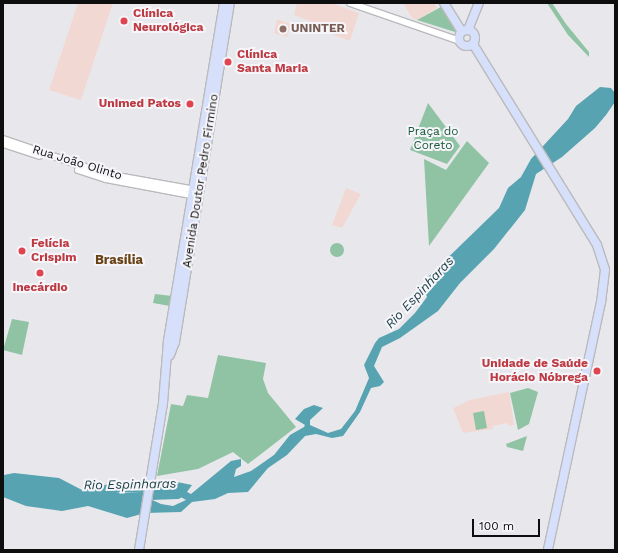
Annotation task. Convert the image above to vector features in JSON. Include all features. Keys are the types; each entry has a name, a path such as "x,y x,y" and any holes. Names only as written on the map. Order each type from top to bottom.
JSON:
{"main road":[{"name":"Avenida Doutor Pedro Firmino","path":"139,550 169,358 175,342 224,3"},
{"name":"Avenida Doutor Pedro Firmino","path":"196,193 230,3"},
{"path":"444,3 473,42 513,112 601,255 605,270 603,292 548,550"},
{"path":"448,3 465,31"},
{"path":"473,42 475,18 479,3"},
{"path":"473,42 460,41 465,31 475,18"}],"street":[{"path":"350,3 460,41"},
{"name":"Rua João Olinto","path":"3,139 106,174 196,193"},
{"name":"Rua João Olinto","path":"3,144 106,179 196,193"}],"shaded area":[{"path":"78,3 113,3 81,100 49,90"},
{"path":"297,3 331,3 359,13 350,41 316,28 317,24 294,15"},
{"path":"403,3 434,3 437,8 417,20 412,18"},
{"name":"UNINTER","path":"277,19 291,24 287,37 274,33"},
{"path":"346,188 361,194 342,228 332,225"},
{"path":"509,392 514,425 509,426 508,423 493,426 493,429 463,433 453,408 470,400"}],"green space":[{"path":"547,3 552,3 566,24 589,52 589,57 568,35"},
{"path":"441,7 455,30 455,32 417,20"},
{"name":"Praça do Coreto","path":"428,103 460,146 447,164 410,150"},
{"path":"467,141 489,163 429,246 424,159 446,170"},
{"path":"334,243 340,243 344,247 344,253 340,257 334,257 330,253 330,247"},
{"path":"155,294 172,296 170,306 153,303"},
{"path":"12,319 29,322 22,355 3,350"},
{"path":"218,355 266,363 263,379 268,393 296,427 248,464 233,452 198,469 157,476 171,404 183,406 187,395 208,398"},
{"path":"528,388 538,392 529,424 518,430 510,393"},
{"path":"484,411 487,428 476,430 473,413"},
{"path":"527,436 523,451 507,447 506,444"}],"water":[{"path":"600,87 611,88 615,93 615,102 606,115 595,128 562,157 536,174 525,210 494,249 460,283 438,311 400,338 382,347 374,366 384,382 380,386 371,388 360,412 343,436 332,438 316,434 305,436 287,455 268,468 248,492 228,493 215,499 192,502 181,512 145,513 148,498 161,504 173,506 186,500 179,496 149,494 154,480 160,481 161,485 177,482 192,485 187,492 191,494 231,461 241,459 241,466 236,469 234,477 251,471 274,455 290,435 304,427 305,425 295,419 304,409 314,405 323,408 310,420 310,425 328,433 341,429 355,411 369,378 364,365 375,343 379,338 399,329 415,313 427,297 423,287 429,276 499,208 508,188 521,177 531,159 568,119 576,106"},
{"path":"14,473 59,478 82,490 118,482 150,480 148,493 116,492 147,497 145,513 127,518 88,506 62,511 26,506 3,497 4,475"}],"waterway":[{"name":"Rio Espinharas","path":"121,497 178,495"}],"place":[{"name":"Clínica Neurológica","path":"124,21"},
{"name":"UNINTER","path":"283,29"},
{"name":"Clínica Santa Maria","path":"228,62"},
{"name":"Unimed Patos","path":"190,104"},
{"name":"Felícia Crispim","path":"22,251"},
{"name":"Inecárdio","path":"40,273"},
{"name":"Unidade de Saúde Horácio Nóbrega","path":"597,371"}],"district":[{"name":"Brasília","path":"119,260"}]}
